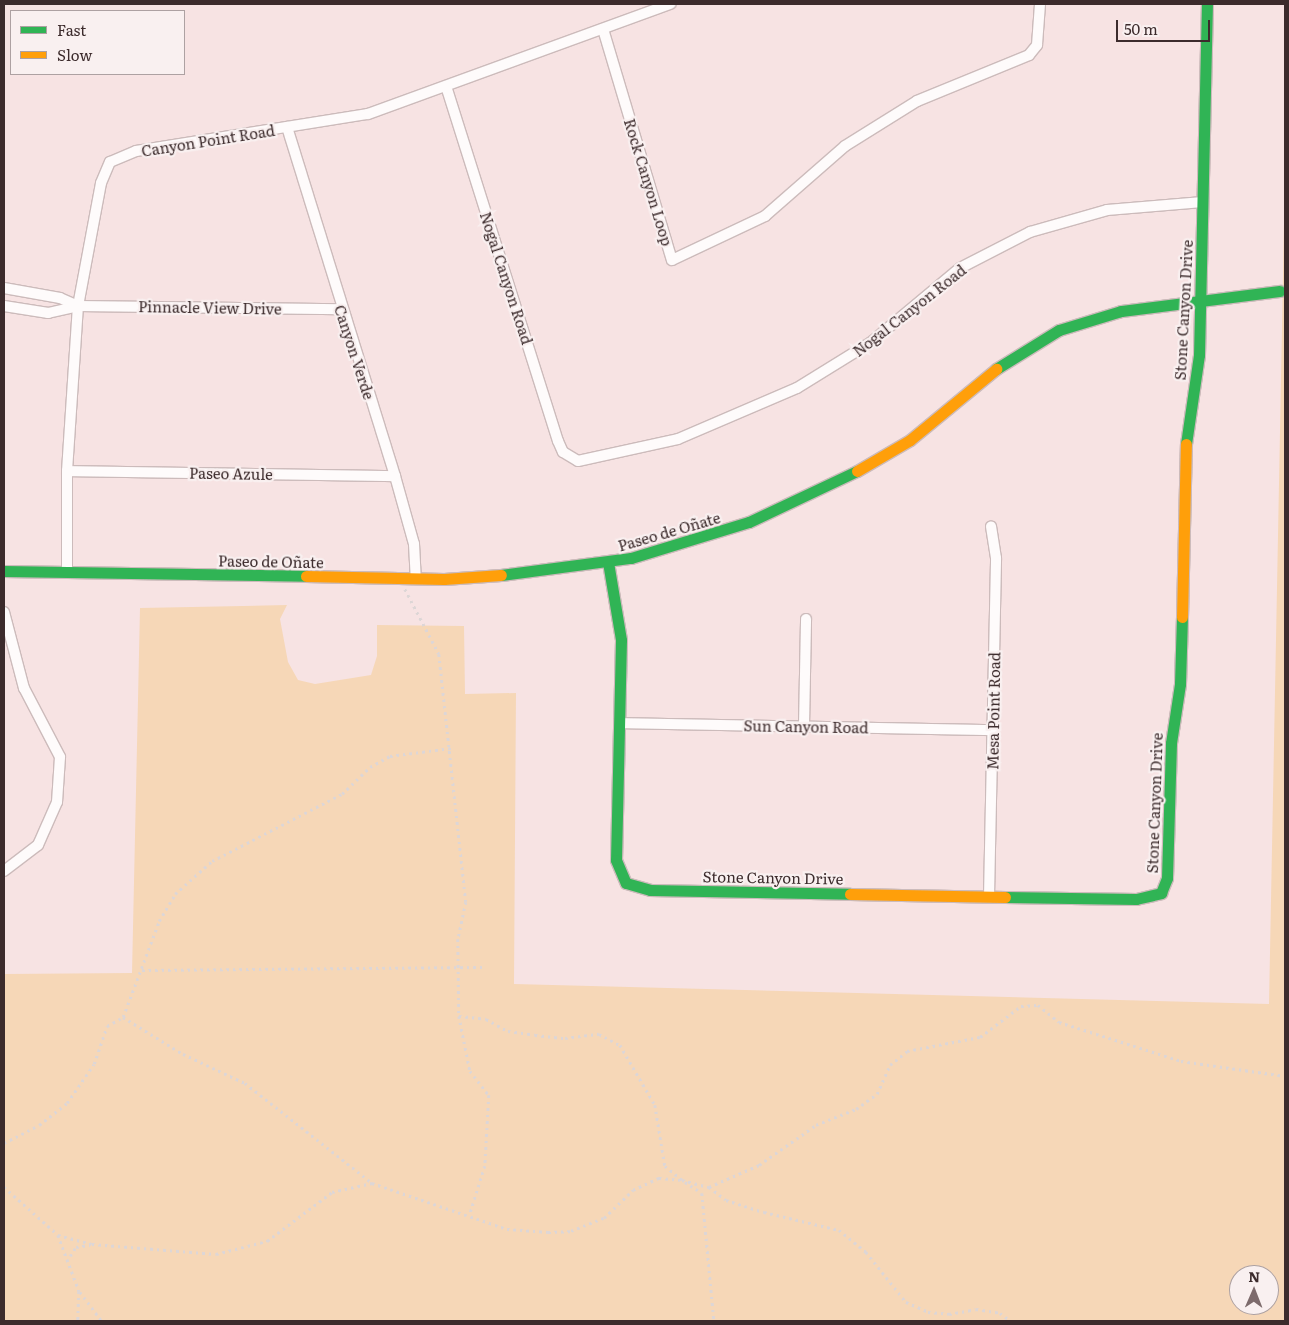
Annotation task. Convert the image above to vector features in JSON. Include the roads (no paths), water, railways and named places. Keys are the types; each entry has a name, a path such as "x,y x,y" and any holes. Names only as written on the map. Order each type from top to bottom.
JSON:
{"street":[{"name":"Canyon Point Road","path":"67,572 67,470 78,306 102,183 110,162 136,151 360,116 671,4"},
{"name":"Rock Canyon Loop","path":"603,29 672,260 765,216 844,146 917,101 1029,55 1037,45 1040,4"},
{"name":"Stone Canyon Drive","path":"608,562 621,634 616,860 621,876 633,886 1145,899 1165,886 1170,743 1180,684 1185,442 1198,364 1207,4"},
{"name":"Nogal Canyon Road","path":"446,86 558,441 563,452 578,461 617,456 678,439 798,388 870,343 954,272 1030,232 1107,210 1203,202"},
{"name":"Canyon Verde","path":"287,128 395,476 414,544 416,579"},
{"name":"Pinnacle View Drive","path":"4,288 60,298 78,306"},
{"name":"Paseo de Oñate","path":"4,572 416,579 516,575 608,562 727,530 836,483 910,440 1012,356 1059,330 1120,311 1280,291"},
{"name":"Pinnacle View Drive","path":"4,306 48,313 78,306 342,309"},
{"name":"Paseo Azule","path":"67,470 395,476"},
{"name":"Mesa Point Road","path":"989,896 996,558 991,526"},
{"path":"4,612 24,688 60,757 57,802 38,845 4,871"},
{"path":"804,726 806,619"},
{"name":"Sun Canyon Road","path":"620,723 992,730"}]}
